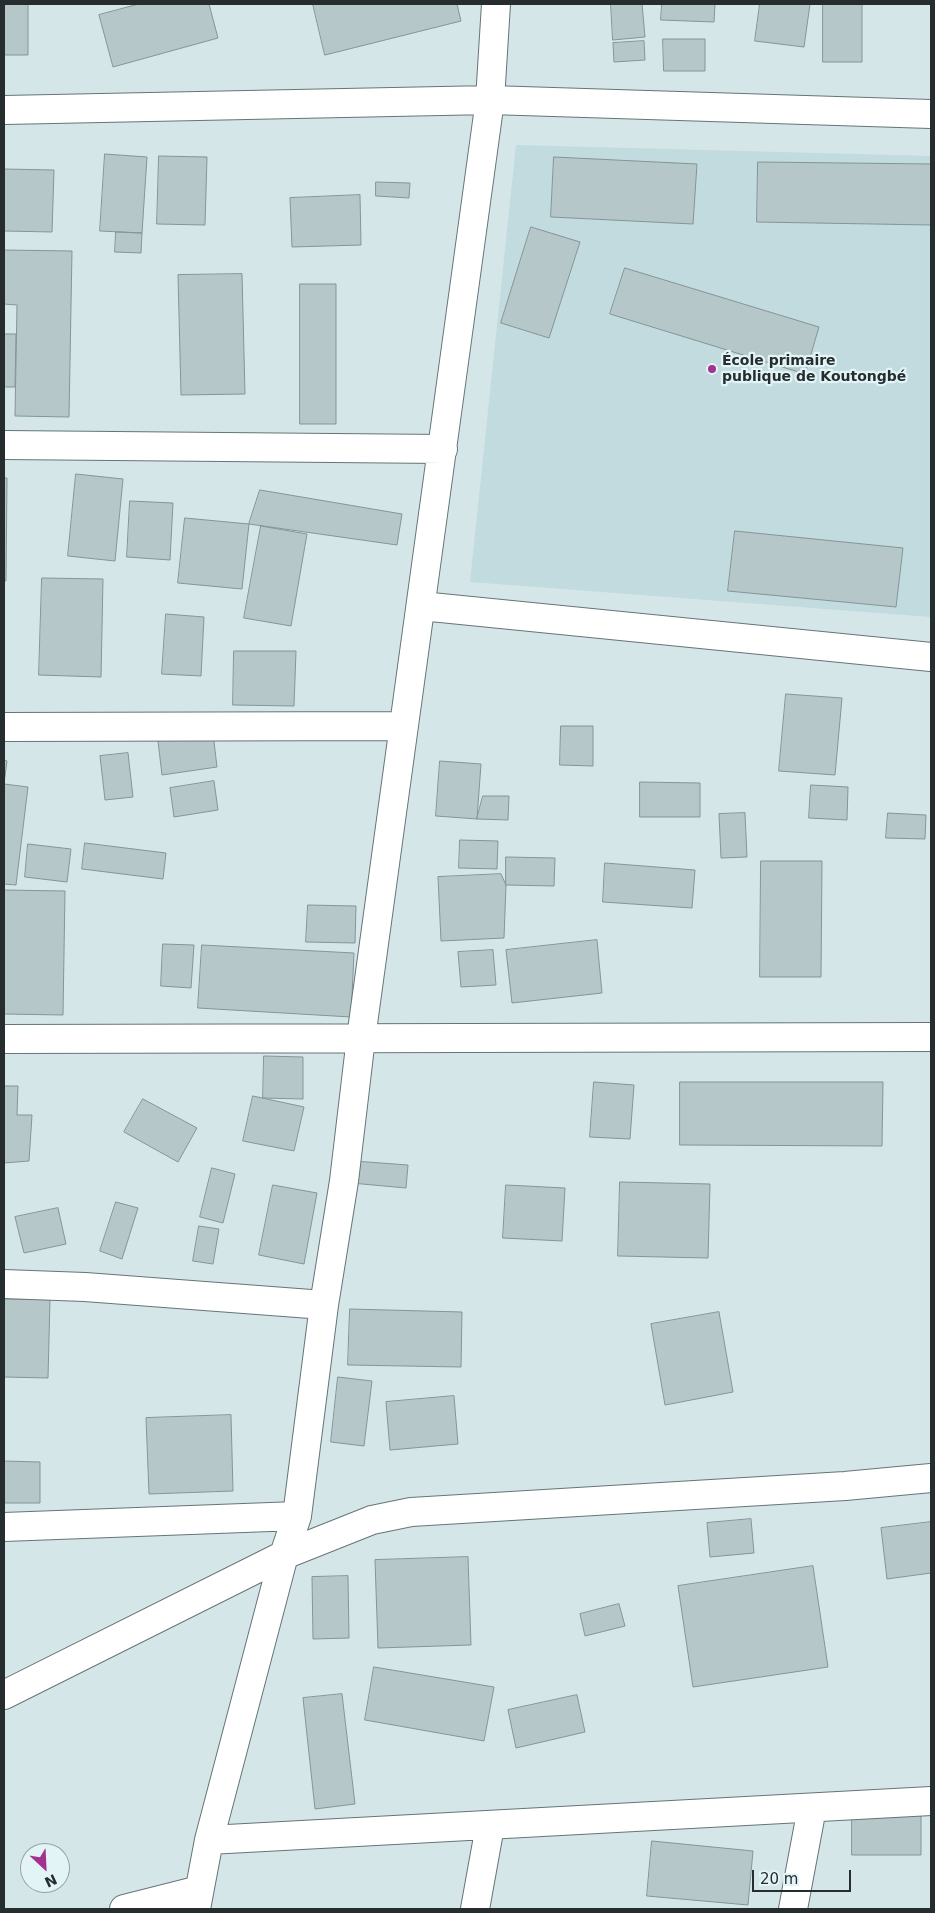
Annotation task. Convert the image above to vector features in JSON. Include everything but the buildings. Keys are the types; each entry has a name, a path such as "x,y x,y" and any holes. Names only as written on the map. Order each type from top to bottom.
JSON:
{"street":[{"path":"124,1909 197,1900 209,1840 284,1556 297,1516 324,1305 344,1181 361,1038 490,100 496,4"},
{"path":"4,110 490,100 931,114"},
{"path":"4,444 443,449"},
{"path":"421,606 931,657"},
{"path":"4,727 404,726"},
{"path":"4,1039 931,1038"},
{"path":"4,1284 85,1287 324,1305"},
{"path":"4,1695 284,1556 372,1520 411,1512 845,1486 931,1478"},
{"path":"4,1527 297,1516"},
{"path":"209,1840 931,1801"},
{"path":"793,1909 812,1808"},
{"path":"475,1909 490,1826"}],"shaded area":[{"name":"École primaire publique de Koutongbé","path":"516,145 931,156 931,617 470,582"}],"place":[{"name":"École primaire publique de Koutongbé","path":"712,369"}]}
